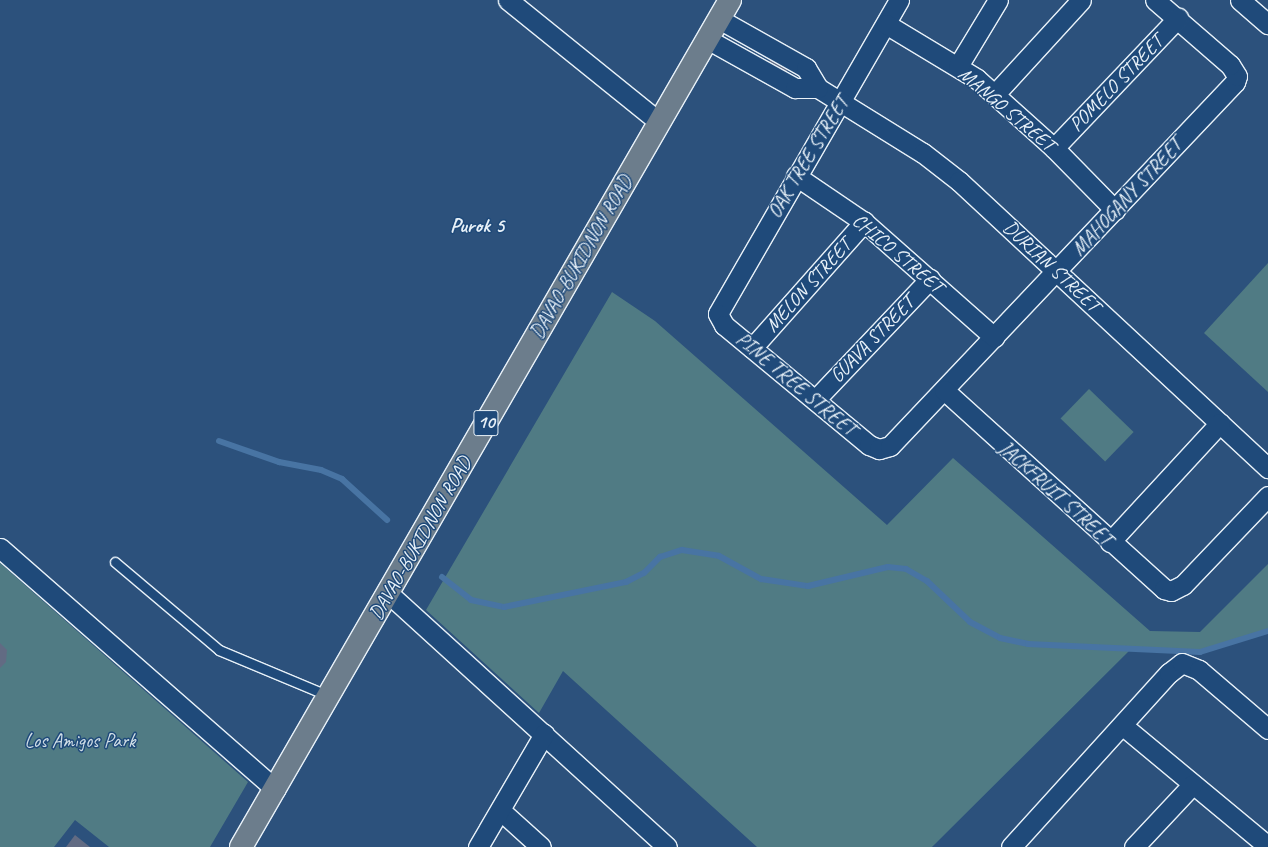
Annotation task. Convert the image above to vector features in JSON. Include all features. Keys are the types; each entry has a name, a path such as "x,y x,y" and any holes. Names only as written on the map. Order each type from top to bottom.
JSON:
{"highway":[{"name":"DAVAO-BUKIDNON ROAD","path":"241,847 730,0"}],"street":[{"path":"508,0 659,122"},
{"name":"OAK TREE STREET","path":"718,314 796,176 899,0"},
{"path":"958,66 998,0"},
{"path":"995,94 1081,0"},
{"path":"1155,0 1178,18"},
{"path":"1240,0 1268,24"},
{"name":"MAHOGANY STREET","path":"879,449 890,446 944,390 1115,210 1237,76 1230,65 1178,18"},
{"name":"POMELO STREET","path":"1054,148 1178,18"},
{"name":"DURIAN STREET","path":"719,19 806,68 818,88"},
{"name":"MANGO STREET","path":"886,24 958,66 995,94 1054,148 1115,210"},
{"name":"DURIAN STREET","path":"708,39 795,88 818,88 923,152 1058,271 1268,468"},
{"name":"CHICO STREET","path":"796,176 864,222 994,337"},
{"name":"MELON STREET","path":"752,348 864,222"},
{"name":"GUAVA STREET","path":"815,400 930,279"},
{"name":"PINE TREE STREET","path":"718,314 724,325 815,400 879,449"},
{"name":"JACKFRUIT STREET","path":"944,390 1158,585 1171,591 1183,585 1268,496"},
{"path":"1110,542 1220,423"},
{"path":"0,548 275,789"},
{"path":"388,593 667,847"},
{"path":"1010,847 1122,725 1182,663 1199,670 1268,729"},
{"path":"1122,725 1193,784 1259,844"},
{"path":"478,847 544,734"},
{"path":"1134,847 1193,784"},
{"path":"500,810 541,847"}],"lane":[{"path":"115,562 219,650 329,696"}],"green space":[{"path":"1268,263 1268,392 1204,333"},
{"path":"612,292 655,321 887,525 953,458 1150,631 1200,632 1268,564 1268,631 1200,652 1132,648 932,847 757,847 563,671 539,713 426,610"},
{"path":"1089,389 1134,432 1105,462 1061,418"},
{"name":"Los Amigos Park","path":"0,563 248,782 210,847 109,847 75,820 54,847 0,847"}],"building":[{"path":"772,57 789,67 785,75 768,65"},
{"path":"0,643 7,650 6,662 0,668"},
{"path":"75,835 90,847 66,847"}],"waterway":[{"path":"219,441 279,462 321,470 342,479 387,520"},
{"path":"442,577 471,600 504,607 626,582 644,573 660,557 682,550 719,556 761,579 808,586 888,567 906,569 927,581 970,622 1000,638 1028,644 1200,652 1268,631"}],"district":[{"name":"Purok 5","path":"477,225"}]}
